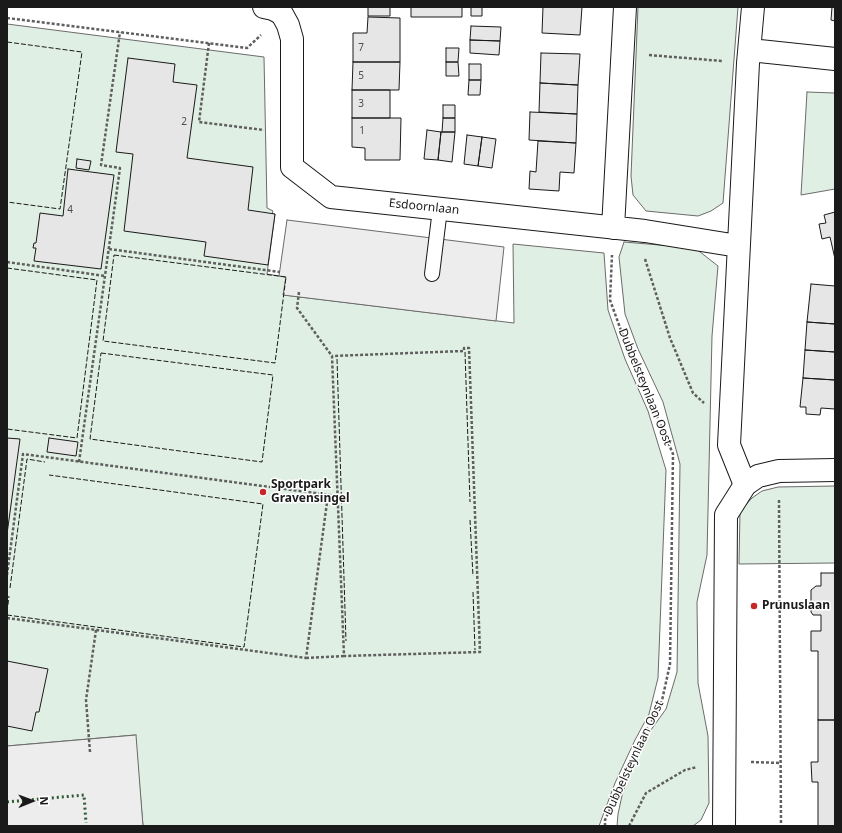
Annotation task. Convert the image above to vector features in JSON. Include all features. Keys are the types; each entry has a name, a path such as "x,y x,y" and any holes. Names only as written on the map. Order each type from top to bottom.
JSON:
{"street":[{"name":"Esdoornlaan","path":"264,7 273,9 282,14 288,25 292,39 292,167 331,196 645,231 738,246"},
{"path":"613,228 625,7"},
{"path":"745,485 729,445 738,246 753,7"},
{"path":"749,56 835,59"},
{"path":"724,826 726,515 745,485 758,476 779,471 835,470"}],"lane":[{"path":"432,274 440,209"}],"path":[{"path":"7,18 247,48"},
{"path":"79,462 120,168 101,165 120,32"},
{"path":"209,44 199,122 267,130"},
{"path":"623,52 749,56"},
{"name":"Dubbelsteynlaan Oost","path":"605,826 605,820 641,740 661,705 670,664 673,454 623,336 610,300 613,228"},
{"path":"645,231 645,260 670,338 693,393 704,403 730,416"},
{"path":"109,249 280,272"},
{"path":"7,262 105,276"},
{"path":"299,292 297,308 332,356 344,656"},
{"path":"7,618 306,658 480,652 468,348 464,348 464,351 332,356"},
{"path":"7,575 23,454 337,496"},
{"path":"779,471 781,826"},
{"path":"306,658 328,495"},
{"path":"90,752 86,700 96,630"}],"green space":[{"path":"638,7 738,7 723,203 711,211 698,216 646,211 633,195 631,176"},
{"name":"Sportpark Gravensingel","path":"7,24 264,57 267,208 273,211 272,214 275,214 267,274 286,277 284,295 514,323 513,244 604,253 608,310 625,359 648,411 666,470 658,678 649,714 615,783 599,826 143,826 135,735 7,746"},
{"path":"807,92 835,93 835,189 801,195"},
{"path":"624,242 695,248 718,266 712,336 707,555 697,602 698,683 708,736 709,803 701,820 693,826 617,826 623,791 648,734 666,709 677,672 680,464 663,402 638,349 625,314 619,257"},
{"path":"835,486 835,563 739,564 740,511 752,498 762,491 778,487"}],"shaded area":[{"path":"287,220 504,247 496,321 283,295 286,277 279,276"},
{"path":"136,735 143,826 7,826 7,746"}],"building":[{"path":"368,7 390,7 390,16 368,16"},
{"path":"411,7 462,7 462,17 411,17"},
{"path":"471,7 482,7 482,16 471,16"},
{"path":"543,7 582,7 580,35 542,33"},
{"path":"832,7 835,7 835,21 831,20"},
{"path":"368,17 400,18 400,62 353,62 353,33 367,33"},
{"path":"471,26 501,27 500,41 470,40"},
{"path":"470,40 500,41 499,55 470,53"},
{"path":"446,48 459,48 458,62 446,62"},
{"path":"541,53 580,54 578,85 540,83"},
{"path":"128,58 175,64 173,82 197,85 187,158 253,167 248,210 275,214 268,265 204,256 206,242 124,231 133,154 116,152"},
{"path":"353,62 400,62 399,90 352,90"},
{"path":"446,62 458,62 459,76 446,76"},
{"path":"469,64 481,64 481,80 469,80"},
{"path":"469,80 481,80 480,95 468,95"},
{"path":"540,83 578,85 577,114 539,112"},
{"path":"352,90 390,90 390,118 352,118"},
{"path":"443,105 455,105 455,118 443,118"},
{"path":"530,112 577,114 576,143 529,140"},
{"path":"352,118 401,118 400,160 365,160 365,148 352,147"},
{"path":"443,118 455,118 455,132 442,132"},
{"path":"427,130 441,132 438,160 424,159"},
{"path":"441,132 455,132 452,162 438,160"},
{"path":"467,135 482,137 478,166 464,164"},
{"path":"482,137 496,139 492,168 478,166"},
{"path":"538,141 576,143 574,173 560,172 559,191 529,189 530,171 536,172"},
{"path":"77,159 91,161 89,170 76,168"},
{"path":"68,169 114,175 101,269 34,261 36,248 33,248 34,243 36,243 40,213 63,216"},
{"path":"835,212 835,259 830,237 822,239 819,224 826,223 824,215"},
{"path":"811,284 835,286 835,324 807,322"},
{"path":"807,322 835,324 835,352 805,350"},
{"path":"805,350 835,352 835,380 803,378"},
{"path":"803,378 835,380 835,409 821,408 820,415 806,414 806,407 800,407"},
{"path":"7,438 20,439 7,534"},
{"path":"49,438 78,442 76,456 47,452"},
{"path":"821,573 835,573 835,720 818,720 818,651 811,651 811,631 821,631 821,615 813,615 811,612 811,590 816,586 821,586"},
{"path":"7,661 48,669 39,712 36,712 32,731 7,726"},
{"path":"818,720 835,720 835,826 818,826 818,782 812,782 811,762 818,762"}],"hedge":[{"path":"7,802 84,795 86,823"}],"fence":[{"path":"7,42 82,52 60,209 7,202"},
{"path":"114,255 286,277 275,363 103,341 114,255"},
{"path":"7,268 97,280 77,438 7,429"},
{"path":"465,352 470,502"},
{"path":"101,353 273,375 262,462 90,439 101,353"},
{"path":"337,359 346,641"},
{"path":"10,588 27,459 45,462"},
{"path":"7,615 244,647 263,504 49,475"},
{"path":"470,520 473,576"},
{"path":"473,592 475,650"},
{"path":"7,612 9,596"}],"place":[{"name":"Sportpark Gravensingel","path":"263,492"},
{"name":"Prunuslaan","path":"754,606"}]}
